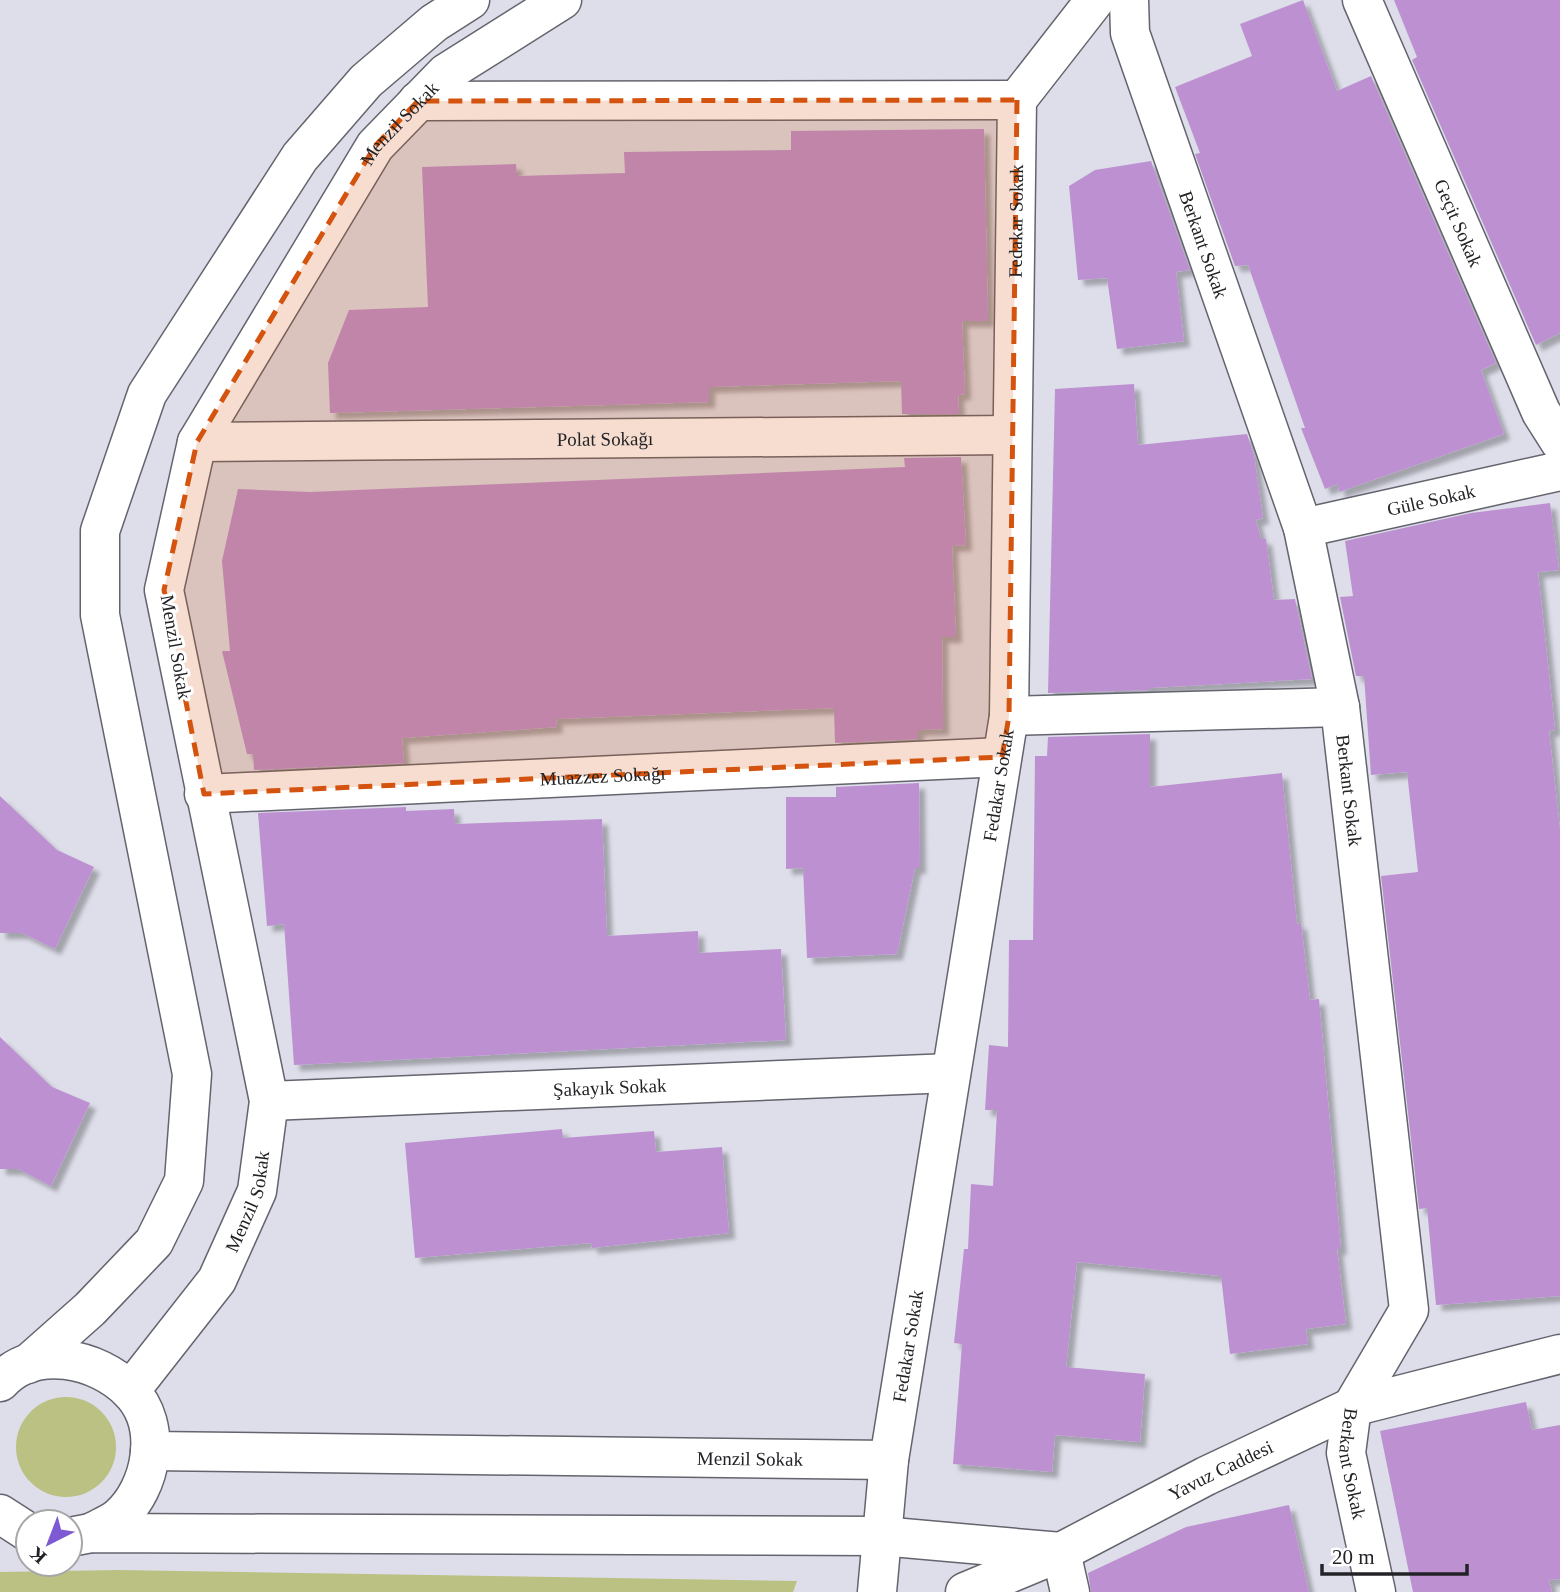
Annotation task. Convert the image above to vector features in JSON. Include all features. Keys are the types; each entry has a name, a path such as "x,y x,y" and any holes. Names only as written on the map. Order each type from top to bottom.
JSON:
{"street":[{"path":"14,1373 90,1309 154,1242 184,1181 192,1074 100,615 100,531 147,394 300,157 366,80 434,23 470,0"},
{"name":"Menzil Sokak","path":"130,1391 217,1280 257,1191 269,1101 164,590 197,442 375,146 446,73 562,0"},
{"path":"418,102 1017,100 1095,0"},
{"name":"Berkant Sokak","path":"1129,0 1130,33 1303,528 1340,707 1409,1310 1352,1407 1346,1453 1376,1592"},
{"name":"Geçit Sokak","path":"1362,0 1541,412 1560,442"},
{"name":"Fedakar Sokak","path":"877,1592 889,1460 1009,716 1017,100"},
{"name":"Polat Sokağı","path":"197,442 1011,435"},
{"name":"Güle Sokak","path":"1303,528 1560,471"},
{"path":"1009,716 1340,707"},
{"name":"Muazzez Sokağı","path":"204,794 1002,757"},
{"name":"Şakayık Sokak","path":"269,1101 951,1073"},
{"name":"Yavuz Caddesi","path":"965,1592 1061,1552 1206,1476 1352,1407 1560,1354"},
{"path":"14,1373 55,1358 83,1361 130,1391 145,1416 148,1471 136,1497 118,1518 84,1533"},
{"name":"Menzil Sokak","path":"149,1451 889,1460"},
{"path":"84,1535 881,1536 1061,1552 1070,1592"}],"highlighted area":[{"path":"1017,100 1009,716 1002,757 204,794 164,590 197,442 375,146 418,101"}],"green space":[{"path":"66,1397 85,1401 102,1411 112,1428 116,1447 112,1466 102,1483 85,1493 66,1497 47,1493 30,1483 20,1466 16,1447 20,1428 30,1411 47,1401"},
{"path":"84,1571 797,1581 793,1592 0,1592 0,1572 14,1572 14,1578 84,1578"}],"building":[{"path":"1303,0 1337,91 1371,76 1496,363 1481,370 1504,434 1339,492 1338,484 1325,489 1301,428 1305,428 1248,265 1235,266 1195,154 1200,153 1175,87 1252,56 1240,24"},
{"path":"1394,0 1560,0 1560,333 1536,345 1412,60 1417,57"},
{"path":"984,129 988,321 962,321 965,394 958,395 959,414 902,414 901,381 709,387 709,402 330,413 328,363 349,310 428,307 422,167 516,164 517,176 625,173 624,152 791,150 791,131"},
{"path":"1151,161 1190,270 1176,272 1184,341 1117,349 1107,278 1078,280 1069,186 1095,170"},
{"path":"1134,384 1138,445 1247,434 1254,455 1263,518 1256,520 1261,539 1266,539 1274,600 1295,599 1312,679 1150,690 1048,693 1055,389"},
{"path":"961,457 966,545 952,546 956,637 942,637 943,729 918,730 918,739 835,743 834,708 556,719 557,727 402,738 404,763 254,770 253,754 247,754 222,651 230,651 222,561 238,489 310,492 905,467 904,458"},
{"path":"1550,503 1559,570 1538,572 1555,730 1549,731 1560,830 1560,1296 1436,1305 1427,1208 1419,1209 1381,876 1418,872 1407,772 1371,775 1364,676 1356,676 1340,597 1353,596 1345,541 1471,513"},
{"path":"1150,734 1150,787 1282,773 1297,924 1301,923 1310,1000 1319,999 1341,1249 1337,1249 1346,1324 1306,1329 1308,1344 1230,1354 1221,1276 1077,1262 1066,1367 1145,1374 1140,1442 1055,1435 1052,1472 953,1464 962,1344 954,1343 964,1249 968,1249 971,1184 993,1186 997,1110 985,1110 989,1045 1008,1047 1009,940 1033,940 1035,756 1047,756 1048,737"},
{"path":"919,783 920,868 915,868 897,954 807,958 803,868 786,869 786,797 836,797 836,787"},
{"path":"0,796 57,850 94,867 55,949 22,933 0,933"},
{"path":"406,807 406,811 454,809 455,824 602,819 607,936 698,931 699,953 781,949 786,1040 294,1065 284,924 267,926 258,813"},
{"path":"0,1037 52,1087 90,1103 51,1186 18,1169 0,1169"},
{"path":"562,1129 563,1138 654,1131 656,1152 722,1147 729,1233 592,1248 591,1243 415,1258 405,1143"},
{"path":"1526,1402 1532,1430 1560,1425 1560,1579 1549,1580 1552,1592 1413,1592 1380,1431"},
{"path":"1289,1505 1309,1592 1091,1592 1088,1573 1186,1527"}]}
